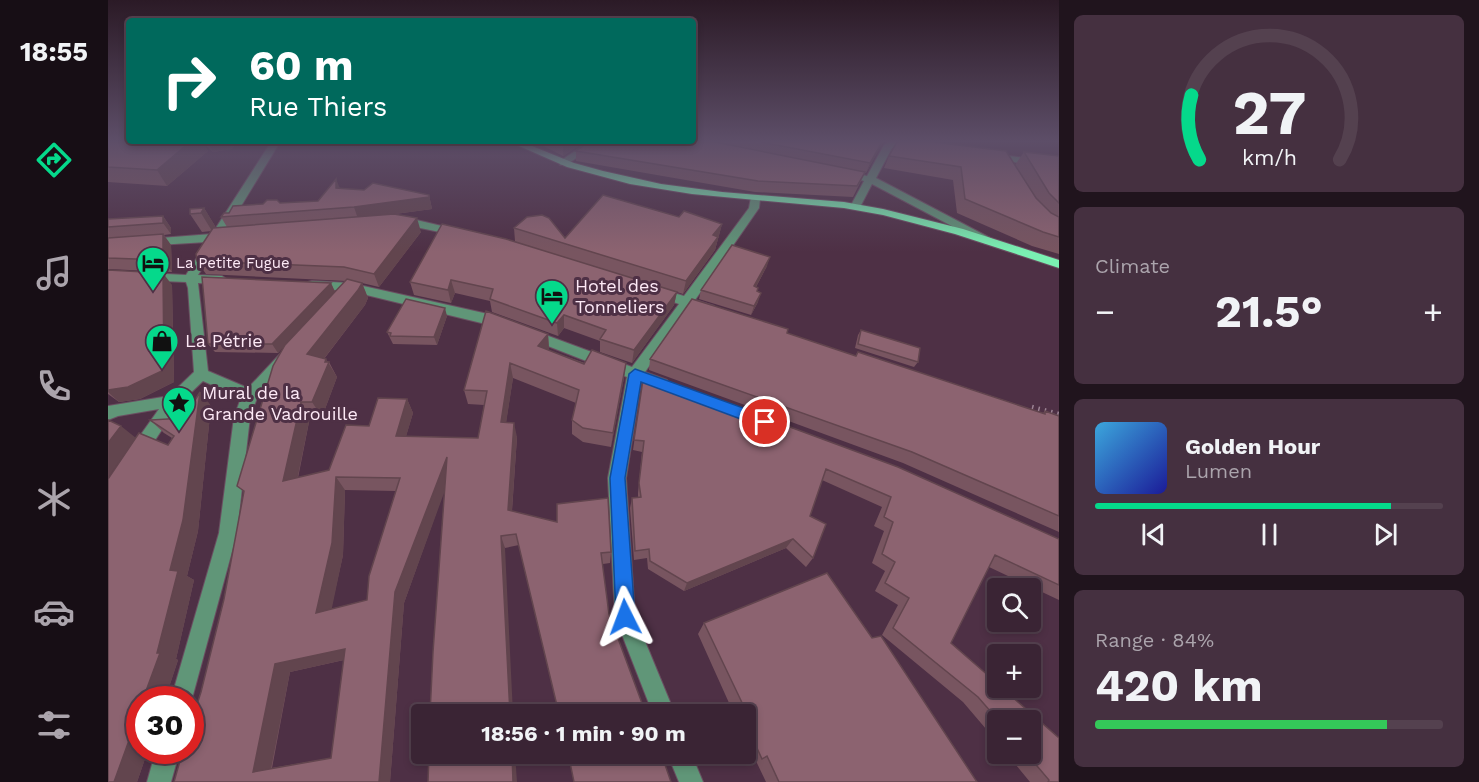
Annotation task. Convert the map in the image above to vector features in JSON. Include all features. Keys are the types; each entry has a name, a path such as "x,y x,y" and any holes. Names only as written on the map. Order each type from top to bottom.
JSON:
{"main road":[{"path":"626,178 755,199 855,207 902,215 1059,264"}],"street":[{"path":"190,278 252,178"},
{"path":"855,207 870,179 990,242"},
{"path":"660,704 625,617 617,478 635,374 754,208 755,199"},
{"path":"385,223 408,221 476,238"},
{"path":"108,245 237,236"},
{"path":"108,275 235,280"},
{"path":"190,278 194,288 201,375"},
{"path":"304,285 350,287 488,318 679,390"},
{"path":"338,300 350,287"},
{"path":"643,288 721,313"},
{"path":"186,686 228,533 242,417 250,395 298,344"},
{"path":"201,375 250,395"},
{"path":"127,468 173,401 201,375"},
{"path":"110,410 173,401"},
{"path":"159,782 164,764"},
{"path":"684,764 691,782"}],"path":[{"path":"1032,407 1059,414"}],"building":[{"path":"743,178 861,178 857,186"},
{"path":"962,178 1024,178 1036,198 1051,213 1059,217 1059,237 1043,232 965,199"},
{"path":"1040,178 1059,178 1059,203 1049,193"},
{"path":"336,179 336,188 364,190 373,183 429,195 429,197 354,207 221,217 224,213 229,213 233,206 263,204 267,200 277,200 280,203 318,201"},
{"path":"603,195 679,217 684,211 722,224 713,235 718,237 686,281 514,228 527,217 542,215 549,218 565,238"},
{"path":"204,208 201,213 190,214 190,209"},
{"path":"394,214 417,218 374,274 344,267 197,261 196,254 213,228"},
{"path":"163,216 163,223 108,227 108,219"},
{"path":"442,224 506,239 677,292 634,350 600,339 606,330 564,315 557,323 490,299 493,289 451,280 448,290 410,282"},
{"path":"163,234 163,260 108,258 108,238"},
{"path":"732,245 770,257 754,286 761,293 754,306 701,290"},
{"path":"108,270 163,273 164,370 128,387 108,390"},
{"path":"202,277 331,283 272,344 208,344"},
{"path":"347,279 362,283 307,354 329,362 312,402 301,402 283,481 329,470 346,425 369,426 378,398 407,399 396,436 478,438 487,391 464,390 486,311 548,334 538,346 584,364 592,350 626,363 613,433 583,428 572,420 579,390 510,363 501,422 514,423 508,510 557,522 557,504 608,498 611,552 601,553 609,614 642,704 557,704 516,534 501,536 509,704 430,704 447,457 395,592 379,782 174,782 179,764 204,764 202,686 224,599 244,491 237,486 273,366 285,345","holes":["336,477 400,478 369,576 367,600 316,613 332,543","345,649 331,758 253,772 275,664"]},
{"path":"406,299 445,308 434,337 390,336 391,333 387,332"},
{"path":"692,299 788,329 787,333 856,356 858,352 1045,414 1045,411 1059,416 1059,516 912,452 650,359"},
{"path":"861,330 920,348 918,362 858,344"},
{"path":"644,373 898,467 1059,539 1059,585 995,555 951,643 987,674 987,698 1014,698 1027,710 989,710 978,697 893,628 909,598 885,583 895,562 882,554 893,522 884,517 891,497 826,469 810,516 826,524 813,558 793,539 687,583 650,561 649,549 635,551 632,498 641,497 639,483 644,441 634,440"},
{"path":"200,392 183,520 170,570 178,571 157,653 160,653 148,686 126,686 126,749 114,782 108,782 108,479 139,433 168,445 174,436 150,420 184,418"},
{"path":"108,420 121,426 108,443"},
{"path":"827,573 872,638 881,636 977,782 779,782 767,756 762,759 756,746 756,704 743,704 704,623"},
{"path":"1041,722 1059,738 1059,782 1048,782 1049,780 1035,764 1041,764"},
{"path":"429,764 512,764 513,782 428,782"},
{"path":"570,764 665,764 671,782 574,782"}],"place":[{"name":"La Petite Fugue","path":"153,292"},
{"name":"Hotel des Tonneliers","path":"552,325"},
{"name":"La Pétrie","path":"162,370"},
{"name":"Mural de la Grande Vadrouille","path":"179,432"}],"route":[{"path":"625,617 617,478 635,374 765,422"}]}
